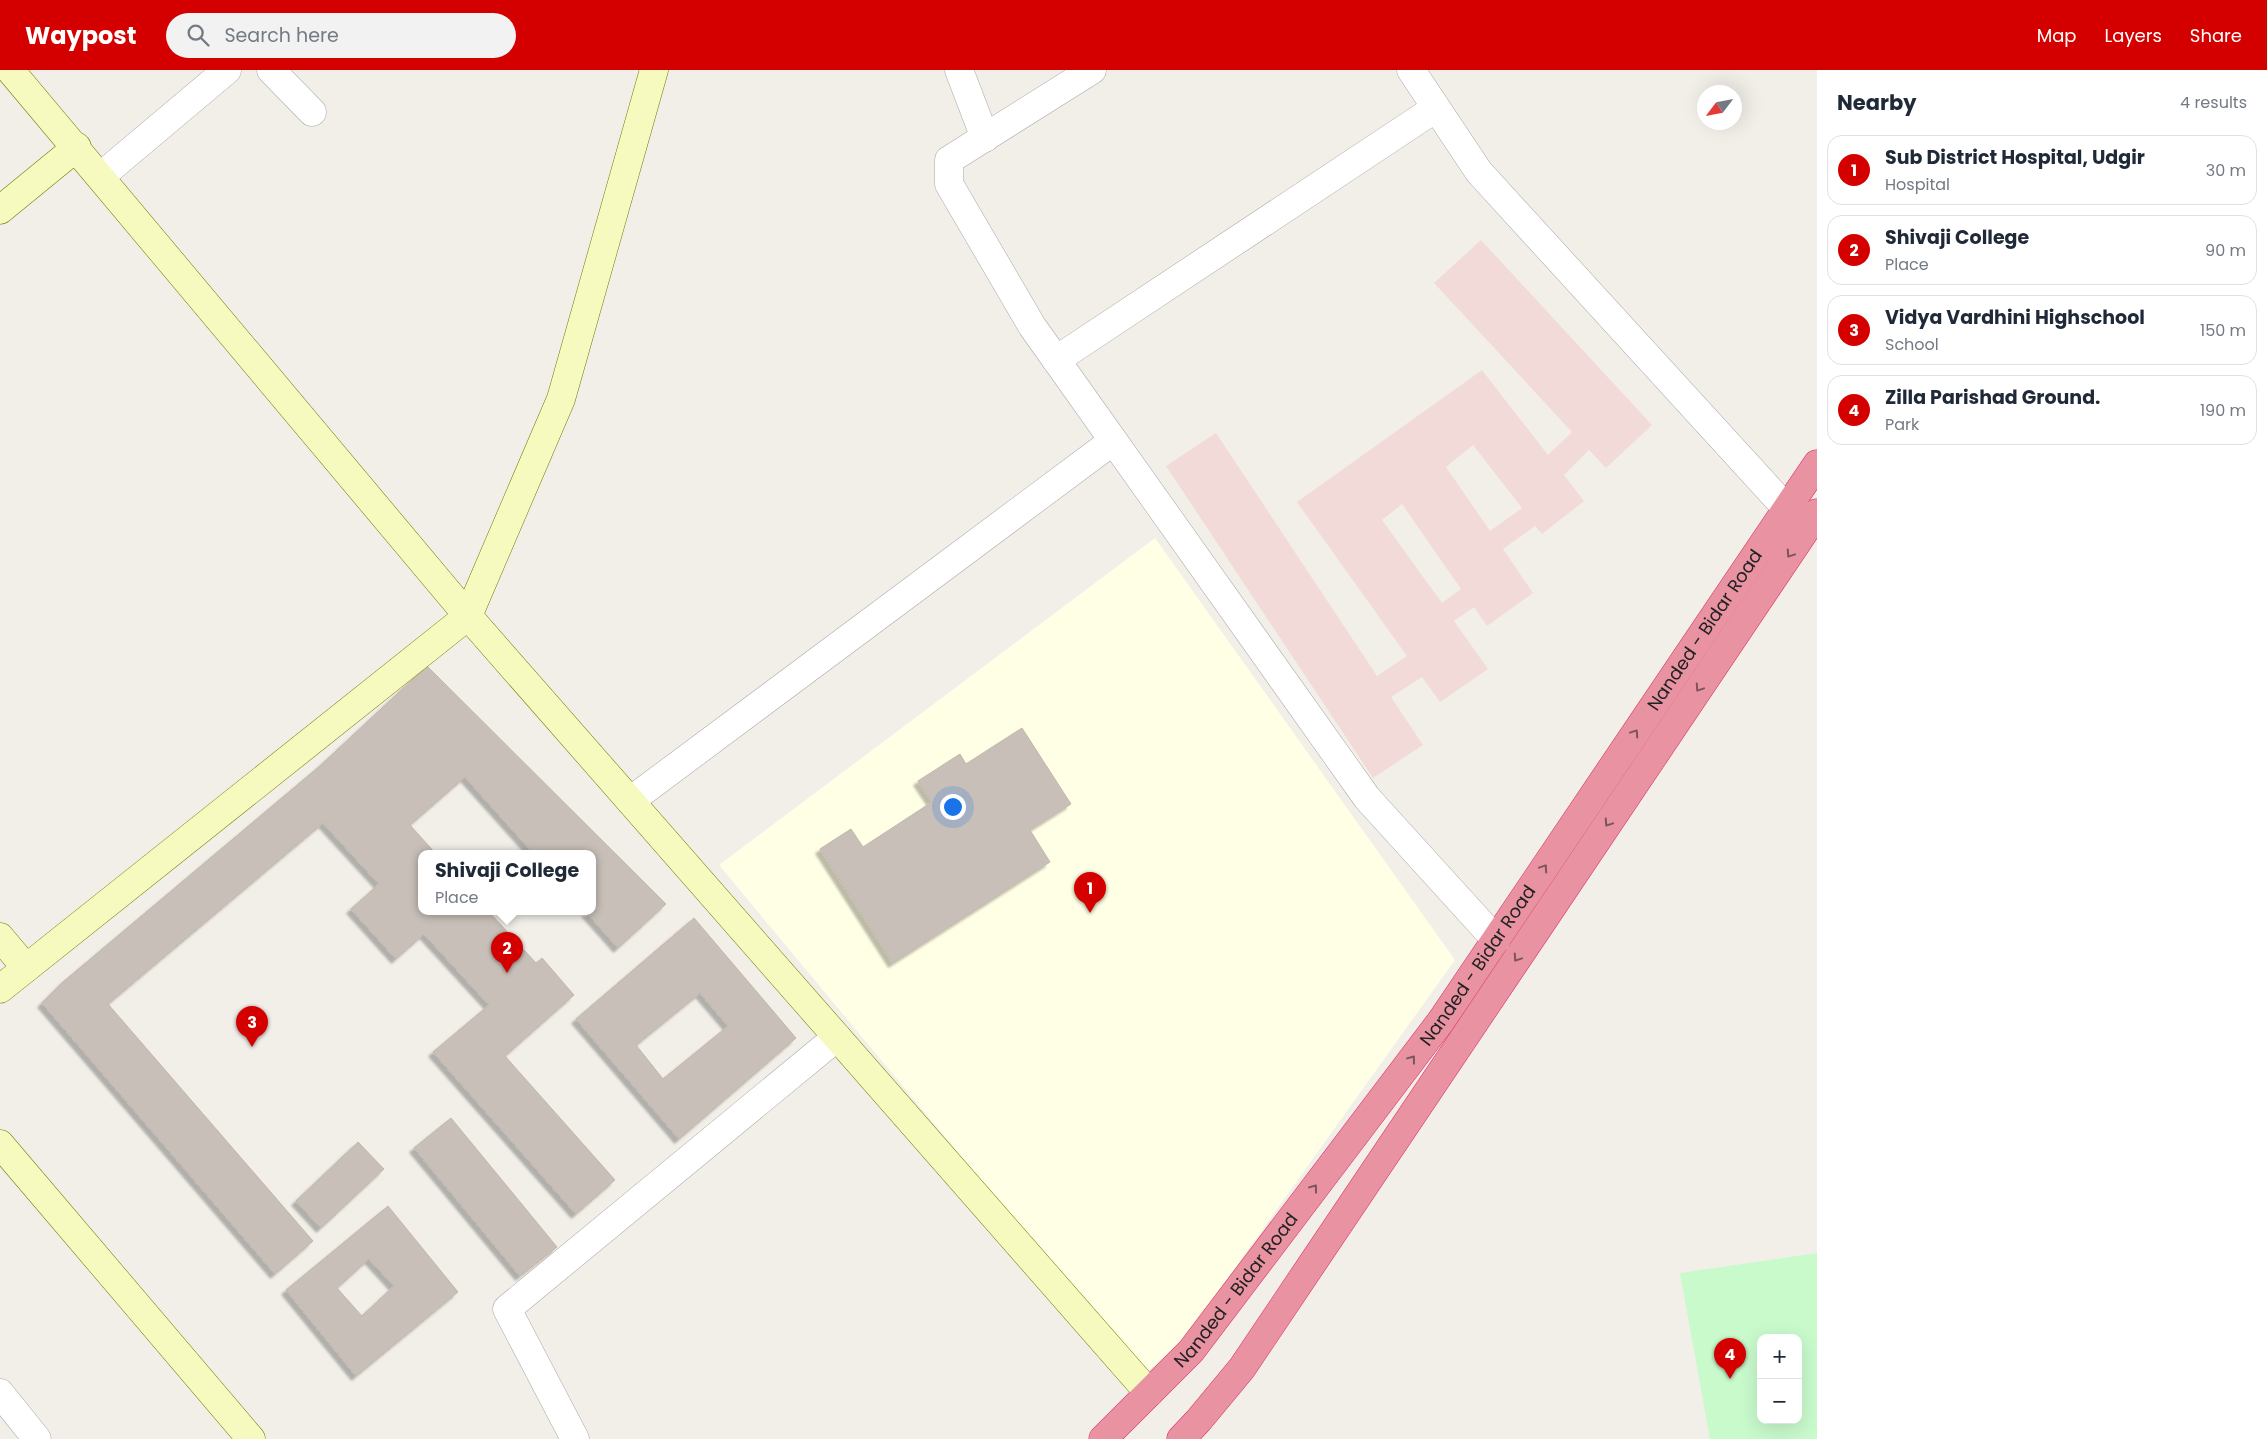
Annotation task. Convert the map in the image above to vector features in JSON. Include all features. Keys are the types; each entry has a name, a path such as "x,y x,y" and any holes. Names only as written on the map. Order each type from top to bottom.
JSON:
{"highway":[{"name":"Nanded - Bidar Road","path":"1103,1439 1191,1351 1441,1021 1817,464"},
{"name":"Nanded - Bidar Road","path":"1180,1439 1198,1421 1242,1368 1817,513"}],"street":[{"path":"10,70 77,147 468,616 1149,1393"},
{"path":"101,176 227,70"},
{"path":"271,70 312,112"},
{"path":"0,989 468,616 562,399 654,70"},
{"path":"959,70 985,138"},
{"path":"1092,70 950,160 948,184 1032,326 1367,798 1496,940"},
{"path":"1411,70 1479,172 1786,509"},
{"path":"1056,360 1436,108"},
{"path":"0,210 77,147"},
{"path":"630,801 1113,441"},
{"path":"0,937 26,968"},
{"path":"575,1439 508,1309 838,1037"},
{"path":"0,1144 251,1439"},
{"path":"0,1392 37,1439"}],"shaded area":[{"path":"1481,240 1652,425 1606,468 1589,450 1564,475 1584,501 1542,534 1535,526 1503,549 1533,593 1487,626 1474,607 1454,621 1488,669 1440,702 1422,677 1391,697 1423,745 1373,778 1166,466 1216,433 1377,676 1407,656 1297,502 1482,370 1548,455 1572,432 1434,283","holes":["1473,445 1522,508 1490,531 1446,467","1402,504 1461,589 1442,603 1382,520"]},
{"path":"1155,538 1455,960 1182,1342 1148,1371 1014,1220 719,865"}],"green space":[{"path":"1817,1253 1817,1439 1710,1439 1680,1273"}],"building":[{"path":"427,666 666,904 618,948 589,915 596,915 596,850 530,850 465,777 410,825 432,850 418,850 418,915 492,915 536,963 542,958 574,995 505,1056 615,1180 576,1214 433,1052 489,1005 424,934 396,959 351,909 379,884 323,823 108,1004 313,1241 275,1274 42,1003 63,982 321,765"},
{"path":"1022,728 1071,804 1030,830 1050,862 893,963 820,849 851,829 863,847 932,802 918,781 960,754 966,764"},
{"path":"694,918 796,1038 679,1139 576,1019","holes":["700,993 728,1026 663,1079 636,1045"]},
{"path":"451,1118 557,1247 520,1276 414,1148"},
{"path":"358,1142 384,1169 321,1228 296,1201"},
{"path":"388,1206 458,1292 356,1376 286,1290","holes":["369,1259 394,1286 362,1316 337,1288"]}],"place":[{"name":"Sub District Hospital, Udgir","path":"1090,913"},
{"name":"Shivaji College","path":"507,973"},
{"name":"Vidya Vardhini Highschool","path":"252,1047"},
{"name":"Zilla Parishad Ground.","path":"1730,1379"}]}
